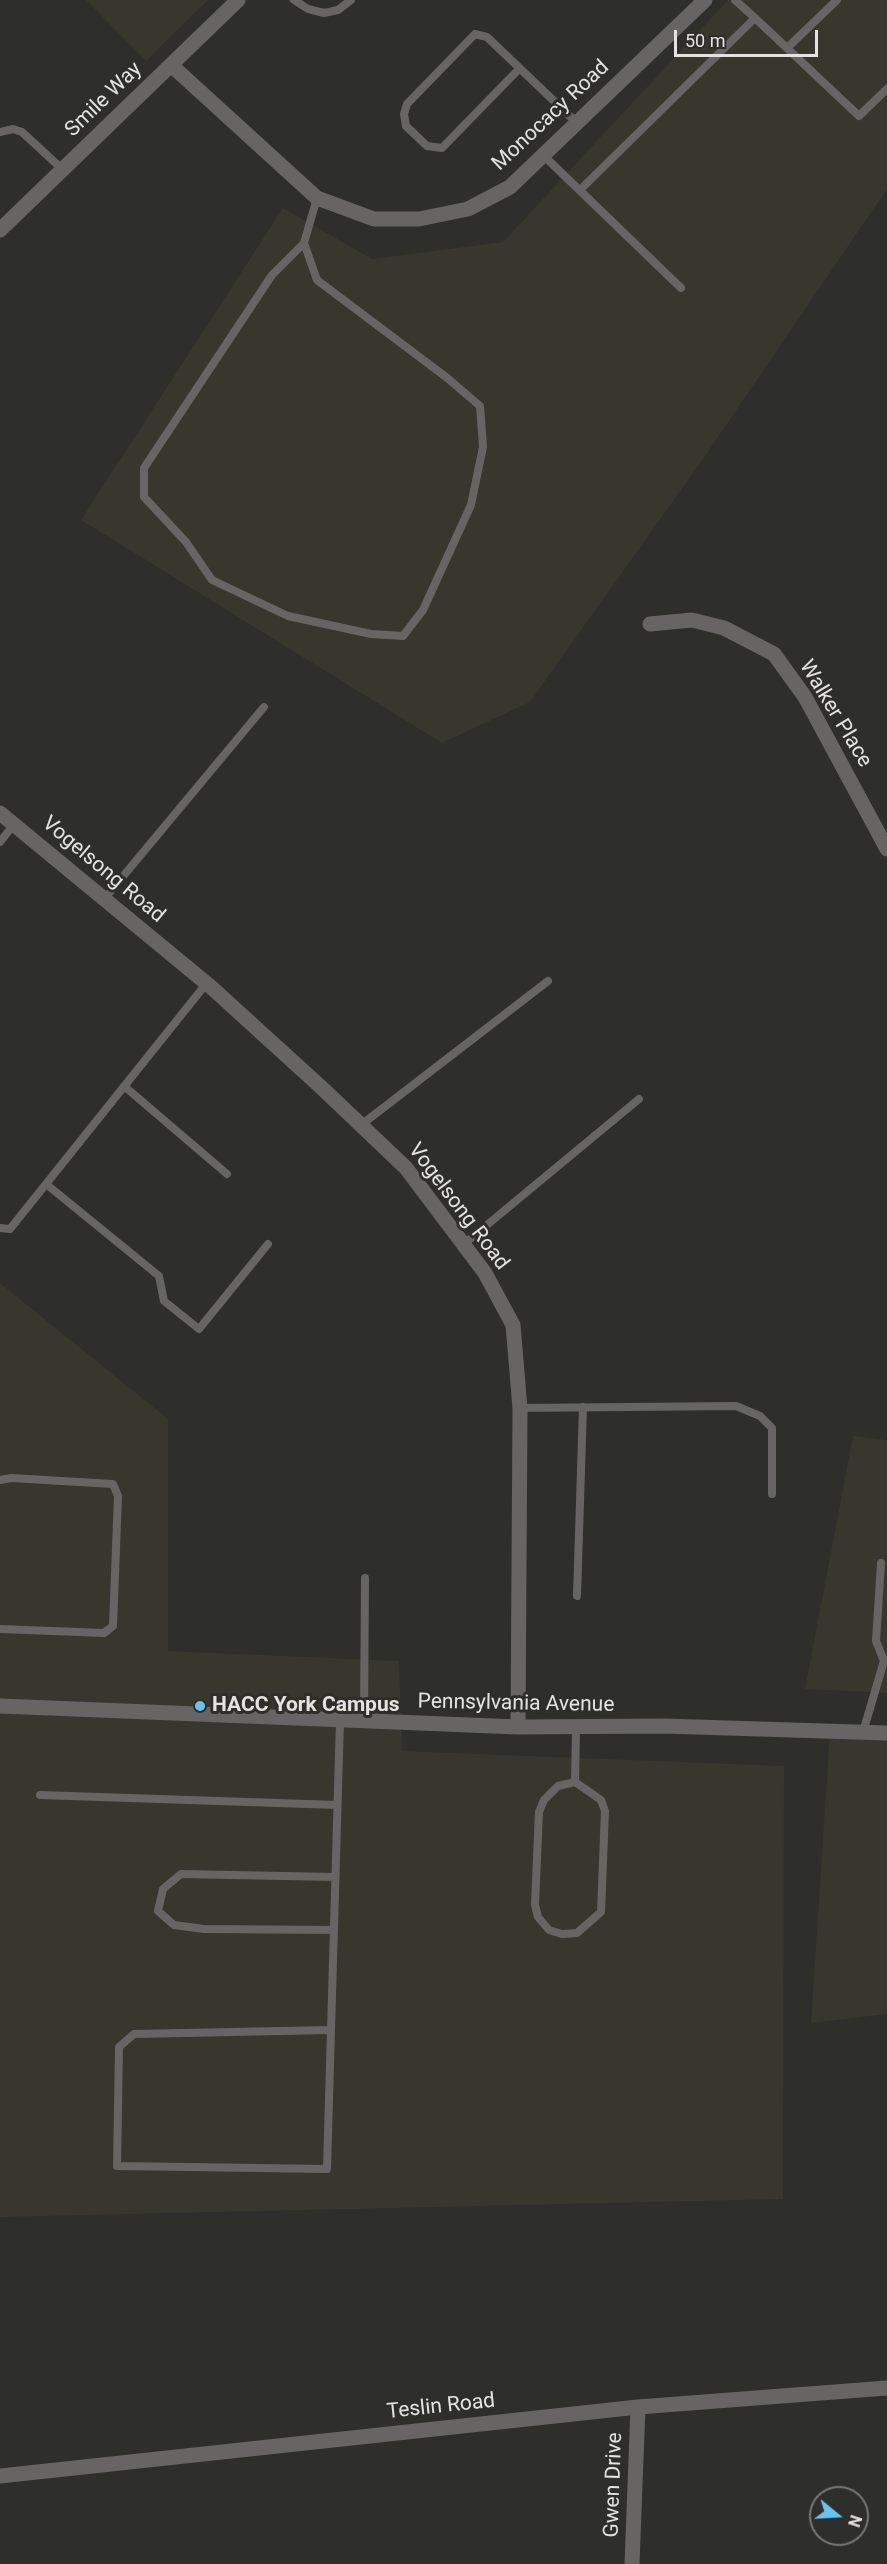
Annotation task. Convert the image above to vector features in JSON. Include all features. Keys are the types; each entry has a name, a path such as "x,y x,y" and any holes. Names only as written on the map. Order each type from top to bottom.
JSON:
{"street":[{"name":"Smile Way","path":"0,230 238,0"},
{"name":"Monocacy Road","path":"171,65 317,198 374,219 419,219 468,209 510,187 705,0"},
{"name":"Walker Place","path":"650,624 692,620 733,632 774,654 805,697 887,849"},
{"name":"Vogelsong Road","path":"0,813 206,984 362,1125 406,1168 485,1273 513,1325 520,1408 518,1727"},
{"name":"Pennsylvania Avenue","path":"0,1706 518,1727 664,1726 887,1733"},
{"name":"Teslin Road","path":"0,2476 638,2407 887,2388"},
{"name":"Gwen Drive","path":"632,2564 638,2407"}],"lane":[{"path":"294,0 308,9 324,13 338,10 351,0"},
{"path":"735,0 859,116 887,89"},
{"path":"787,48 837,0"},
{"path":"580,190 755,18"},
{"path":"519,69 442,148 428,146 406,126 404,114 407,104 475,34 487,37 576,123"},
{"path":"0,132 13,129 22,132 62,170"},
{"path":"543,155 681,288"},
{"path":"304,243 317,280 480,406 483,447 471,505 423,610 403,636 371,634 288,616 212,580 186,542 144,497 144,468 272,274 304,243 317,198"},
{"path":"105,898 264,706"},
{"path":"0,842 14,824"},
{"path":"362,1125 548,981"},
{"path":"0,1228 10,1229 206,984"},
{"path":"124,1086 227,1174"},
{"path":"464,1244 639,1099"},
{"path":"46,1184 159,1276 164,1302 199,1329 268,1244"},
{"path":"577,1596 583,1407"},
{"path":"520,1408 736,1407 760,1416 772,1428 772,1494"},
{"path":"0,1480 11,1478 113,1484 118,1496 113,1626 104,1633 0,1629"},
{"path":"863,1732 886,1661 876,1641 881,1563"},
{"path":"364,1721 365,1578"},
{"path":"331,2030 134,2034 120,2047 117,2166 327,2169 340,1720"},
{"path":"574,1782 576,1728"},
{"path":"574,1782 601,1800 605,1811 601,1912 577,1933 562,1934 549,1930 538,1917 535,1905 539,1812 544,1800 558,1786 574,1782"},
{"path":"40,1795 337,1805"},
{"path":"334,1930 204,1929 174,1925 159,1911 163,1889 181,1874 335,1877"}],"shaded area":[{"path":"86,0 208,0 146,61"},
{"path":"728,0 887,0 887,189 703,459 530,702 442,743 81,520 283,208 372,259 503,242"},
{"name":"HACC York Campus","path":"0,1283 168,1419 168,1651 399,1661 402,1751 784,1766 783,2199 0,2217"},
{"path":"853,1436 887,1440 887,1693 805,1689"},
{"path":"830,1731 887,1734 887,2014 811,2023"}],"place":[{"name":"HACC York Campus","path":"200,1706"}]}
